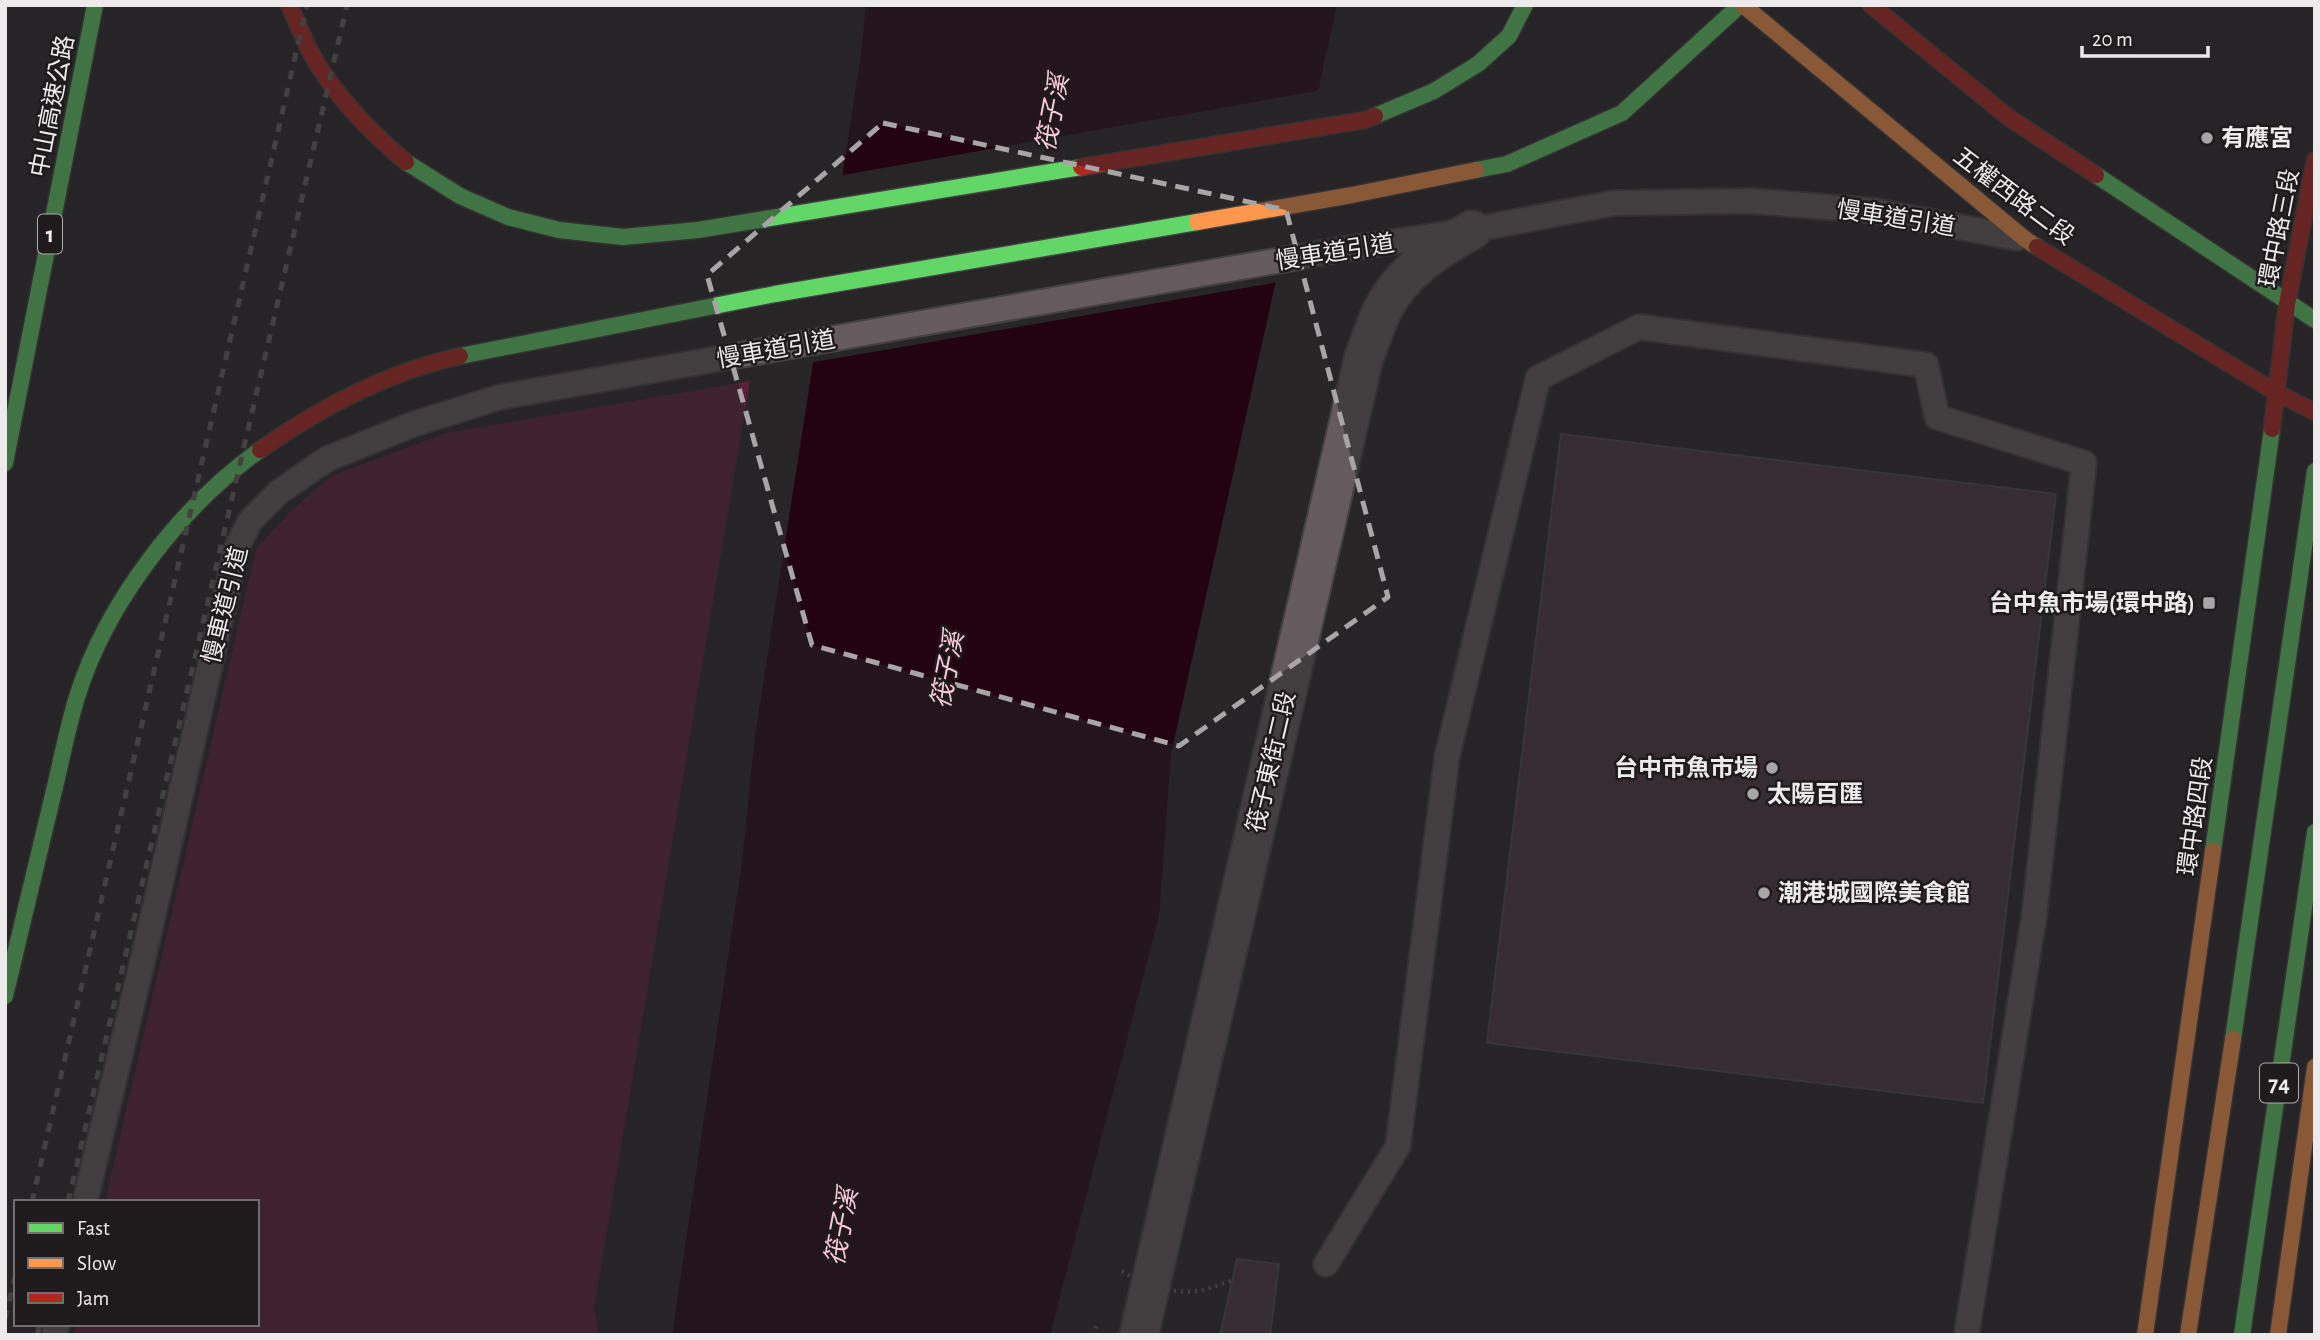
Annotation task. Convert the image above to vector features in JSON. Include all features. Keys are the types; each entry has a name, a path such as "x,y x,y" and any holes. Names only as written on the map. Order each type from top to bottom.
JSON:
{"main road":[{"name":"中山高速公路","path":"5,463 95,5"},
{"path":"289,5 299,31 322,72 350,110 382,143 424,176 452,194 491,212 531,225 573,234 616,237 698,230 1365,120 1434,91 1478,64 1509,36 1525,5"},
{"path":"5,996 77,696 100,641 129,589 164,541 205,497 250,457 298,423 343,398 390,377 439,361 489,350 775,294 1394,187 1507,164 1622,113 1742,5"},
{"name":"五權西路二段","path":"1742,5 2025,239 2277,393 2315,412"},
{"path":"1871,5 2008,117 2315,320"},
{"name":"環中路三段","path":"2287,304 2315,160"},
{"name":"環中路四段","path":"2145,1335 2277,393 2287,304"},
{"path":"2188,1335 2266,822 2315,471"},
{"name":"74","path":"2242,1335 2315,832"},
{"path":"2278,1335 2315,1067"}],"street":[{"name":"筏子東街二段","path":"1139,1335 1364,358 1383,309 1408,274 1436,250 1472,230"}],"lane":[{"name":"慢車道引道","path":"85,1200 237,547 250,521 279,492 327,459 414,424 500,397 1344,249 1472,230 1614,203 1752,201 1875,211 2025,239"},
{"path":"1326,1264 1398,1146 1447,757 1538,378 1639,327 1926,365 1937,418 2084,463 2034,917 1967,1331"}],"path":[{"path":"1122,1271 1138,1281 1168,1290 1197,1292 1233,1280"}],"highlighted area":[{"path":"883,123 1286,210 1388,597 1179,746 812,645 707,275"}],"shaded area":[{"path":"750,381 594,1308 599,1335 74,1335 76,1326 259,1326 259,1200 105,1200 256,549 290,512 331,476 446,433"}],"water":[{"name":"筏子溪","path":"866,5 1337,5 1171,754 1159,916 1050,1335 672,1335 742,862 755,736 861,55"}],"pier":[{"path":"1322,90 1279,282 809,363 838,176"}],"building":[{"name":"台中市魚市場","path":"1561,434 2056,494 1983,1103 1487,1043"},
{"path":"1237,1259 1279,1264 1270,1335 1220,1335"}],"railway":[{"path":"32,1200 307,5"},
{"path":"68,1200 347,5"},
{"path":"5,1319 14,1281"},
{"path":"37,1335 39,1326"}],"traffic: fast":[{"path":"5,463 95,5"},
{"path":"1375,116 1434,91 1478,64 1509,36 1525,5"},
{"path":"1476,170 1507,164 1622,113 1740,5"},
{"path":"406,162 460,196 508,217 559,230 623,237 698,230 1081,167"},
{"path":"2096,175 2315,320"},
{"path":"460,356 775,294 1197,222"},
{"path":"2213,851 2272,429"},
{"path":"5,996 70,721 90,662 127,592 150,559 202,499 260,450"},
{"path":"2233,1039 2315,471"},
{"path":"2242,1335 2315,832"}],"traffic: slow":[{"path":"1743,5 2037,247"},
{"path":"1197,222 1476,170"},
{"path":"2145,1335 2213,851"},
{"path":"2188,1335 2233,1039"},
{"path":"2278,1335 2315,1067"}],"traffic: jam":[{"path":"289,5 309,49 332,85 366,126 406,162"},
{"path":"1871,5 2008,117 2096,175"},
{"path":"1081,167 1365,120 1375,116"},
{"path":"2272,429 2287,304 2315,160"},
{"path":"2037,247 2277,393 2315,412"},
{"path":"260,450 307,419 381,381 460,356"}],"place":[{"name":"有應宮","path":"2207,138"},
{"name":"台中魚市場(環中路)","path":"2209,603"},
{"name":"台中市魚市場","path":"1772,768"},
{"name":"太陽百匯","path":"1753,794"},
{"name":"潮港城國際美食館","path":"1764,893"}]}
